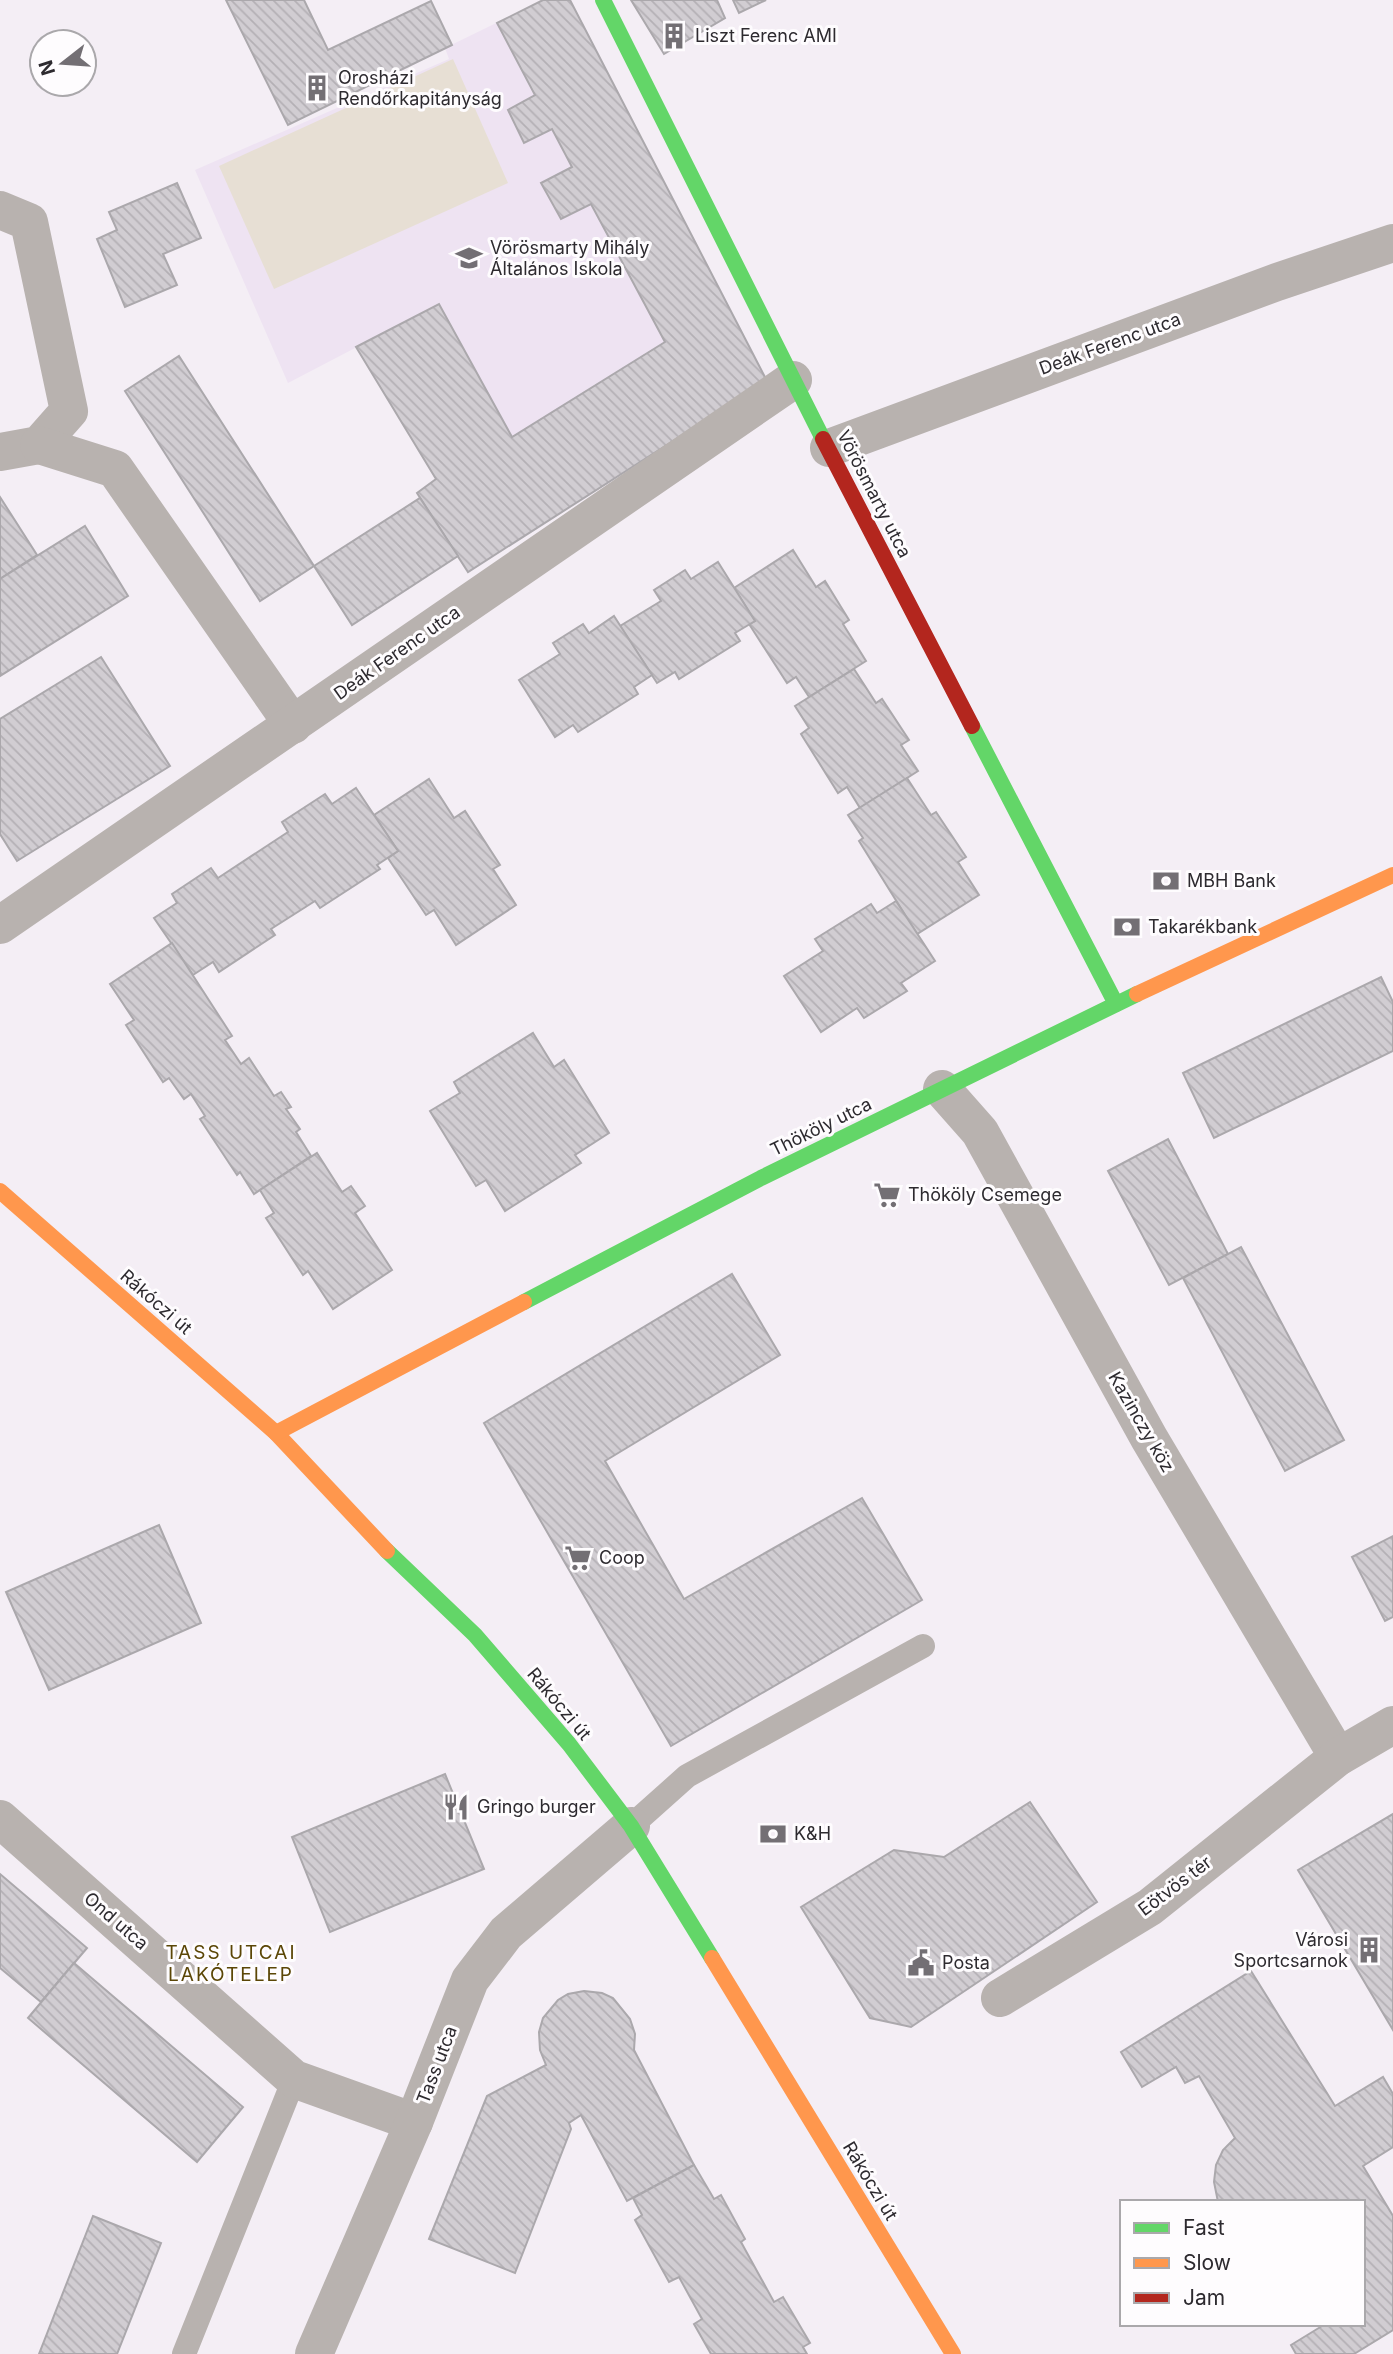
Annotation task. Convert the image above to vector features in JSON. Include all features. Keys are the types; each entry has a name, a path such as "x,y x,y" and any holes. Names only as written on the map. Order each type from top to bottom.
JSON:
{"street":[{"name":"Vörösmarty utca","path":"603,0 793,380 1116,1004"},
{"path":"0,209 29,222 69,411 40,445"},
{"name":"Deák Ferenc utca","path":"829,448 1277,282 1393,243"},
{"name":"Deák Ferenc utca","path":"0,925 793,380"},
{"path":"0,452 40,445 115,469 292,725"},
{"name":"Thököly utca","path":"276,1433 761,1178 1116,1004 1393,875"},
{"name":"Kazinczy köz","path":"942,1089 980,1132 1149,1438 1338,1757"},
{"name":"Rákóczi út","path":"0,1191 276,1433 377,1541 475,1635 569,1744 631,1826 953,2354"},
{"name":"Eötvös tér","path":"1000,1998 1150,1907 1338,1757 1393,1725"},
{"name":"Ond utca","path":"0,1819 294,2079"},
{"name":"Tass utca","path":"314,2354 414,2122 470,1980 506,1933 631,1826"},
{"path":"294,2079 414,2122"}],"lane":[{"path":"631,1826 687,1776 923,1646"},
{"path":"184,2354 294,2079"}],"shaded area":[{"name":"Vörösmarty Mihály Általános Iskola","path":"543,0 570,0 767,381 468,572 417,493 436,479 357,347 288,383 195,170 449,59 445,48"},
{"path":"453,59 508,183 274,289 219,166"}],"building":[{"name":"Orosházi Rendőrkapitányság","path":"226,0 304,0 328,50 431,1 452,45 288,125"},
{"name":"Vörösmarty Mihály Általános Iskola","path":"543,0 570,0 767,381 468,572 417,493 436,479 356,347 439,304 512,437 665,342 591,204 561,219 541,183 572,167 552,129 524,143 508,110 535,95 497,23"},
{"name":"Liszt Ferenc AMI","path":"631,0 717,0 725,18 664,54"},
{"name":"Liszt Ferenc AMI","path":"733,0 766,0 739,13"},
{"path":"177,183 201,238 163,254 177,285 125,307 97,239 117,230 109,212"},
{"path":"179,356 314,566 260,601 125,391"},
{"path":"0,497 37,555 0,579"},
{"path":"420,498 458,556 352,625 314,566"},
{"path":"85,526 128,596 0,676 0,579"},
{"path":"793,550 816,587 825,581 849,620 843,624 866,661 809,697 796,677 787,683 749,624 755,621 734,588"},
{"path":"718,562 755,621 735,633 740,641 679,679 675,672 657,683 620,626 661,601 654,590 685,570 691,579"},
{"path":"614,616 652,675 634,687 638,694 578,732 573,725 555,737 519,680 560,654 553,643 583,624 589,633"},
{"path":"101,657 170,766 17,861 0,834 0,719"},
{"path":"854,669 876,703 882,699 909,740 901,745 918,771 860,808 847,787 838,793 801,734 809,728 795,706"},
{"path":"907,778 931,815 936,812 966,857 958,862 979,895 917,934 859,841 863,838 848,815"},
{"path":"429,779 454,818 465,811 500,865 493,869 516,905 456,945 434,910 426,915 388,858 398,851 374,815"},
{"path":"356,788 398,851 377,865 380,869 320,908 315,901 271,929 275,935 219,972 213,962 193,975 154,918 177,903 172,894 211,868 218,878 288,832 282,822 325,794 332,804"},
{"path":"896,901 935,961 901,983 907,991 864,1018 857,1008 821,1032 784,976 823,951 815,939 871,904 877,913"},
{"path":"172,943 232,1036 225,1040 241,1064 249,1058 274,1096 281,1092 291,1107 286,1109 300,1129 296,1132 311,1156 254,1194 240,1172 237,1175 200,1119 205,1116 191,1094 184,1099 169,1078 163,1082 126,1025 134,1020 110,984"},
{"path":"1381,977 1393,1002 1393,1051 1214,1138 1183,1073"},
{"path":"533,1033 554,1067 564,1060 609,1133 575,1155 581,1163 505,1211 486,1180 476,1186 430,1111 460,1093 454,1082"},
{"path":"1168,1139 1228,1254 1169,1285 1108,1171"},
{"path":"317,1153 342,1192 351,1186 365,1206 355,1213 392,1270 333,1309 308,1271 303,1275 266,1218 274,1213 260,1190"},
{"path":"1241,1247 1344,1440 1285,1471 1183,1278"},
{"path":"732,1274 780,1355 605,1461 684,1599 862,1498 922,1600 671,1746 484,1423"},
{"path":"159,1525 201,1623 49,1690 6,1592"},
{"path":"1393,1536 1393,1617 1385,1621 1352,1557"},
{"path":"445,1774 484,1869 330,1932 292,1837"},
{"name":"Posta","path":"1030,1802 1097,1902 911,2027 870,2018 801,1907 894,1850 944,1857"},
{"name":"Városi Sportcsarnok","path":"1393,1814 1393,2030 1298,1870"},
{"path":"0,1874 87,1948 41,2002 0,1968"},
{"path":"74,1963 243,2107 197,2162 28,2018"},
{"path":"1251,1971 1335,2106 1383,2077 1393,2094 1393,2147 1363,2166 1393,2216 1393,2330 1354,2354 1296,2354 1291,2345 1322,2326 1365,2326 1365,2200 1218,2200 1214,2182 1216,2165 1223,2150 1235,2138 1199,2076 1185,2083 1176,2067 1142,2087 1121,2052"},
{"path":"584,1991 602,1993 613,1998 630,2019 635,2034 634,2050 694,2165 627,2201 581,2115 569,2123 571,2129 515,2273 429,2239 487,2096 546,2065 540,2050 539,2032 543,2018 558,2000 568,1994"},
{"path":"694,2165 714,2199 721,2195 745,2239 741,2242 774,2302 783,2297 810,2343 803,2347 807,2354 711,2354 694,2324 702,2319 679,2277 669,2282 635,2220 642,2215 633,2198"},
{"path":"93,2216 161,2243 117,2354 39,2354"}],"traffic: fast":[{"path":"603,0 823,439"},
{"path":"972,726 1116,1004"},
{"path":"524,1302 761,1178 1137,994"},
{"path":"387,1551 475,1635 569,1744 631,1826 712,1958"}],"traffic: slow":[{"path":"1137,994 1393,875"},
{"path":"0,1191 276,1433 387,1551"},
{"path":"276,1433 524,1302"},
{"path":"712,1958 953,2354"}],"traffic: jam":[{"path":"823,439 972,726"}],"place":[{"name":"Liszt Ferenc AMI","path":"674,36"},
{"name":"Orosházi Rendőrkapitányság","path":"317,88"},
{"name":"Vörösmarty Mihály Általános Iskola","path":"469,258"},
{"name":"MBH Bank","path":"1166,881"},
{"name":"Takarékbank","path":"1127,927"},
{"name":"Thököly Csemege","path":"887,1195"},
{"name":"Coop","path":"578,1558"},
{"name":"Gringo burger","path":"456,1807"},
{"name":"K&H","path":"773,1834"},
{"name":"Városi Sportcsarnok","path":"1369,1950"},
{"name":"Posta","path":"921,1963"}],"district":[{"name":"TASS UTCAI LAKÓTELEP","path":"231,1963"}]}
